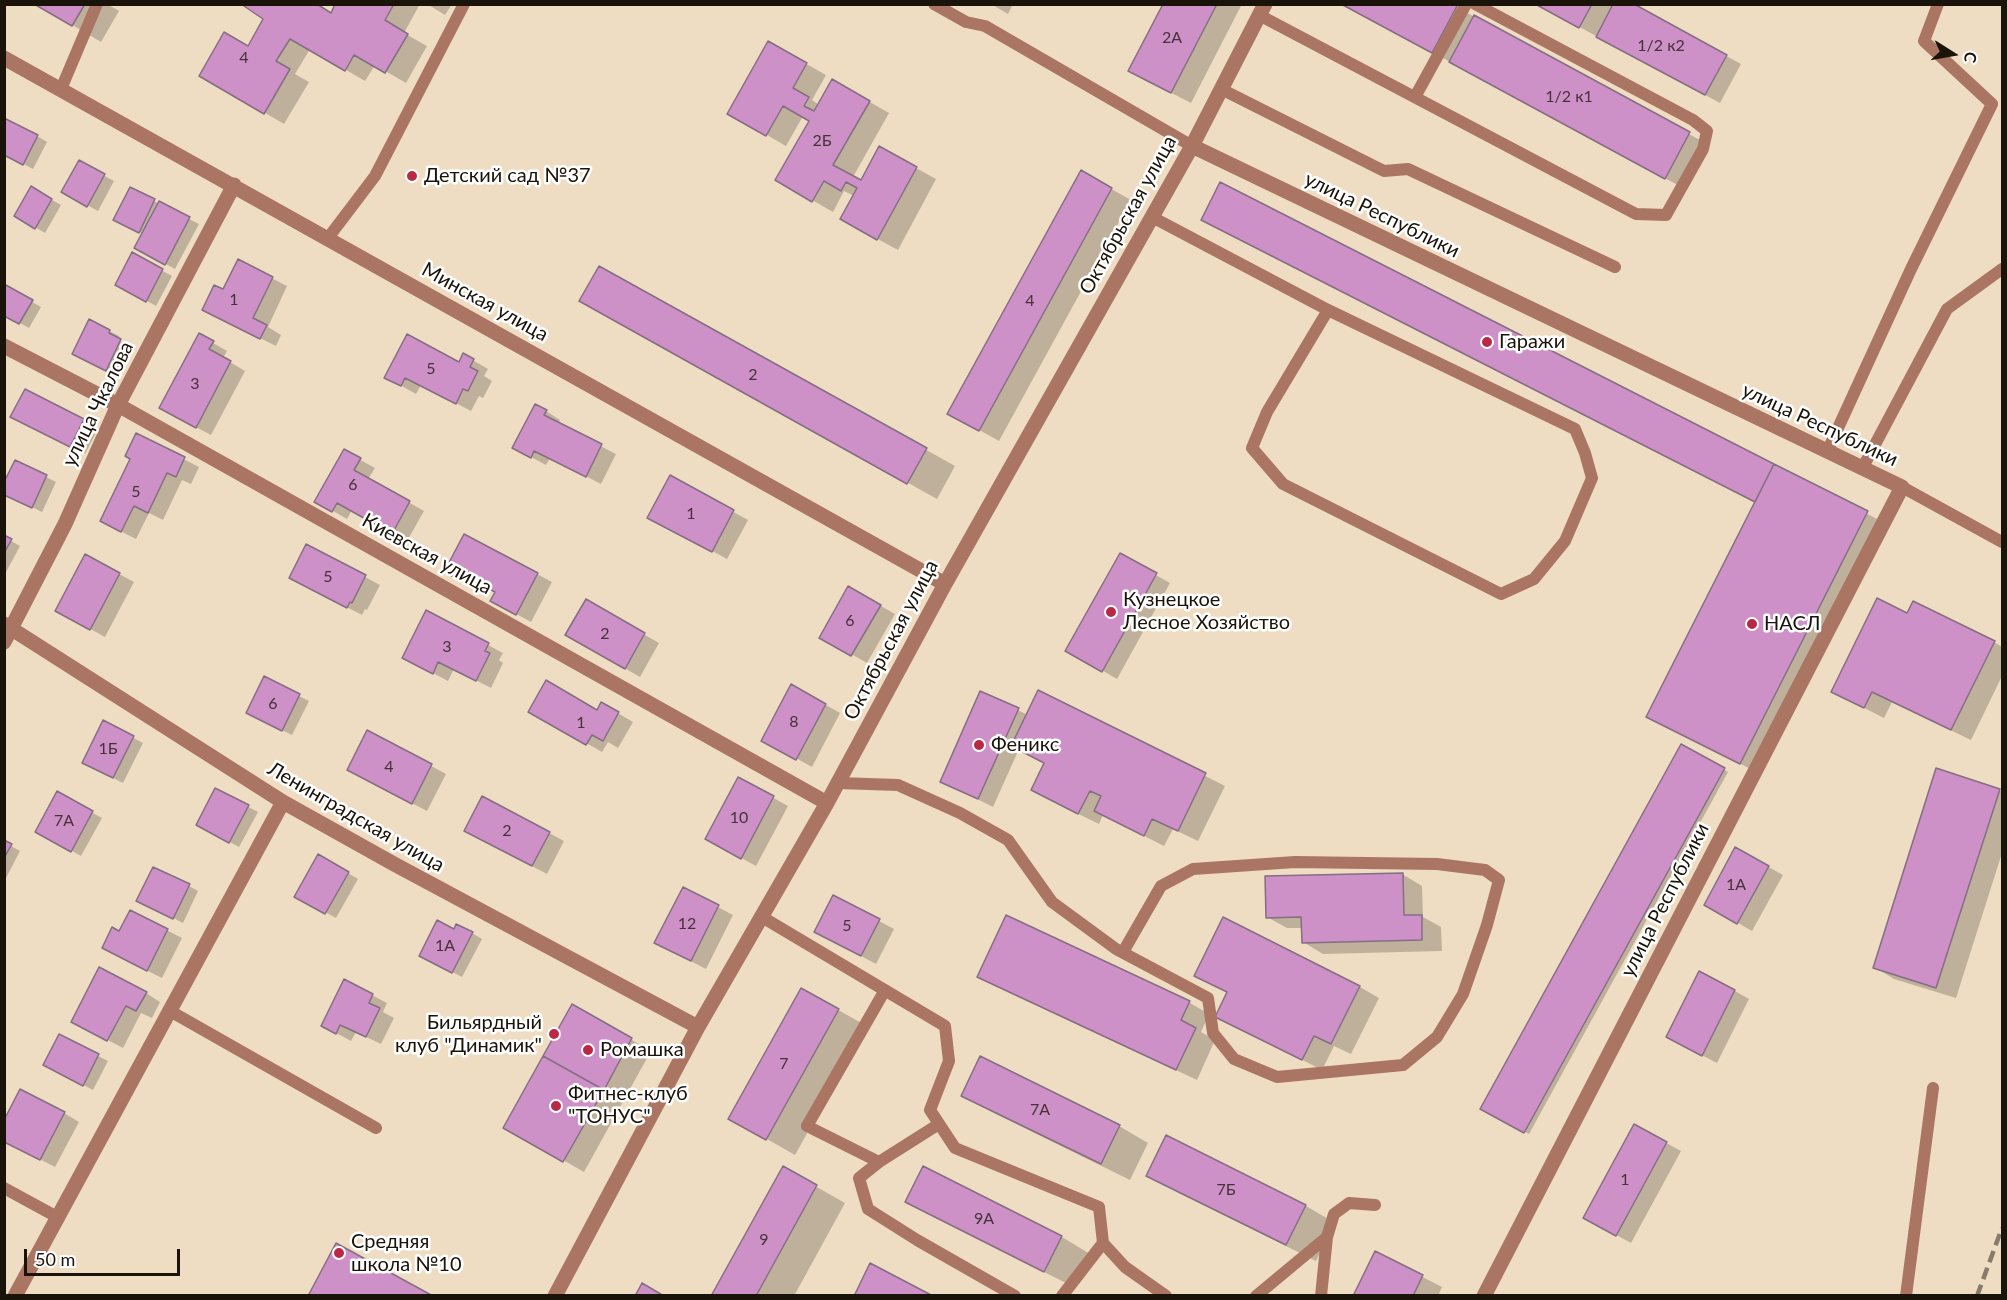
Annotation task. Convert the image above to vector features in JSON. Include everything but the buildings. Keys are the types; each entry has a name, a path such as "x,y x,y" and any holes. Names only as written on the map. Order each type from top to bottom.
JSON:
{"street":[{"name":"Октябрьская улица","path":"555,1296 698,1027 827,803 945,584 1192,147 1262,10"},
{"name":"Минская улица","path":"4,58 945,584"},
{"name":"улица Республики","path":"1192,147 1902,487 1484,1296"},
{"name":"улица Чкалова","path":"4,642 9,626 65,524 118,405 234,185"},
{"name":"Киевская улица","path":"4,346 118,405 827,803"},
{"name":"Ленинградская улица","path":"9,626 283,802 698,1027"},
{"path":"15,1296 283,802"}],"lane":[{"path":"61,89 97,4"},
{"path":"328,238 375,176 464,4"},
{"path":"934,4 966,22 985,26 1192,147"},
{"path":"1415,97 1466,4"},
{"path":"1262,10 1415,97 1636,214 1666,215 1703,149 1707,131 1693,120 1475,4"},
{"path":"1827,452 1911,269 1992,104 1924,41 1938,4"},
{"path":"1221,89 1384,171 1408,169 1616,267"},
{"path":"1152,217 1328,310 1575,429 1592,478 1565,541 1534,579 1501,594 1283,484 1252,448 1267,412 1328,310"},
{"path":"1862,469 1947,309 2002,269"},
{"path":"1902,487 2002,542"},
{"path":"838,783 898,785 960,813 1008,840 1052,902 1123,952 1208,998 1213,1033 1234,1059 1277,1077 1403,1065 1437,1036 1463,994 1488,925 1500,880 1485,870 1437,864 1295,862 1193,869 1161,886 1123,952"},
{"path":"762,917 945,1026 949,1061 930,1110 956,1148 1099,1207 1103,1243 1125,1267 1166,1296"},
{"path":"879,1162 807,1126 885,990"},
{"path":"170,1011 376,1128"},
{"path":"1906,1296 1933,1088"},
{"path":"939,1124 879,1162 859,1178 868,1209 1015,1296"},
{"path":"4,1188 59,1218"},
{"path":"1321,1296 1328,1238 1334,1214 1349,1203 1375,1205"},
{"path":"1256,1296 1328,1238"},
{"path":"1062,1296 1103,1243"}],"railway":[{"path":"1977,1296 2002,1228"}],"place":[{"name":"Детский сад №37","path":"412,176"},
{"name":"Гаражи","path":"1487,342"},
{"name":"Кузнецкое Лесное Хозяйство","path":"1111,612"},
{"name":"НАСЛ","path":"1752,624"},
{"name":"Феникс","path":"979,745"},
{"name":"Бильярдный клуб \"Динамик\"","path":"554,1034"},
{"name":"Ромашка","path":"588,1050"},
{"name":"Фитнес-клуб \"ТОНУС\"","path":"556,1106"},
{"name":"Средняя школа №10","path":"339,1253"}]}
